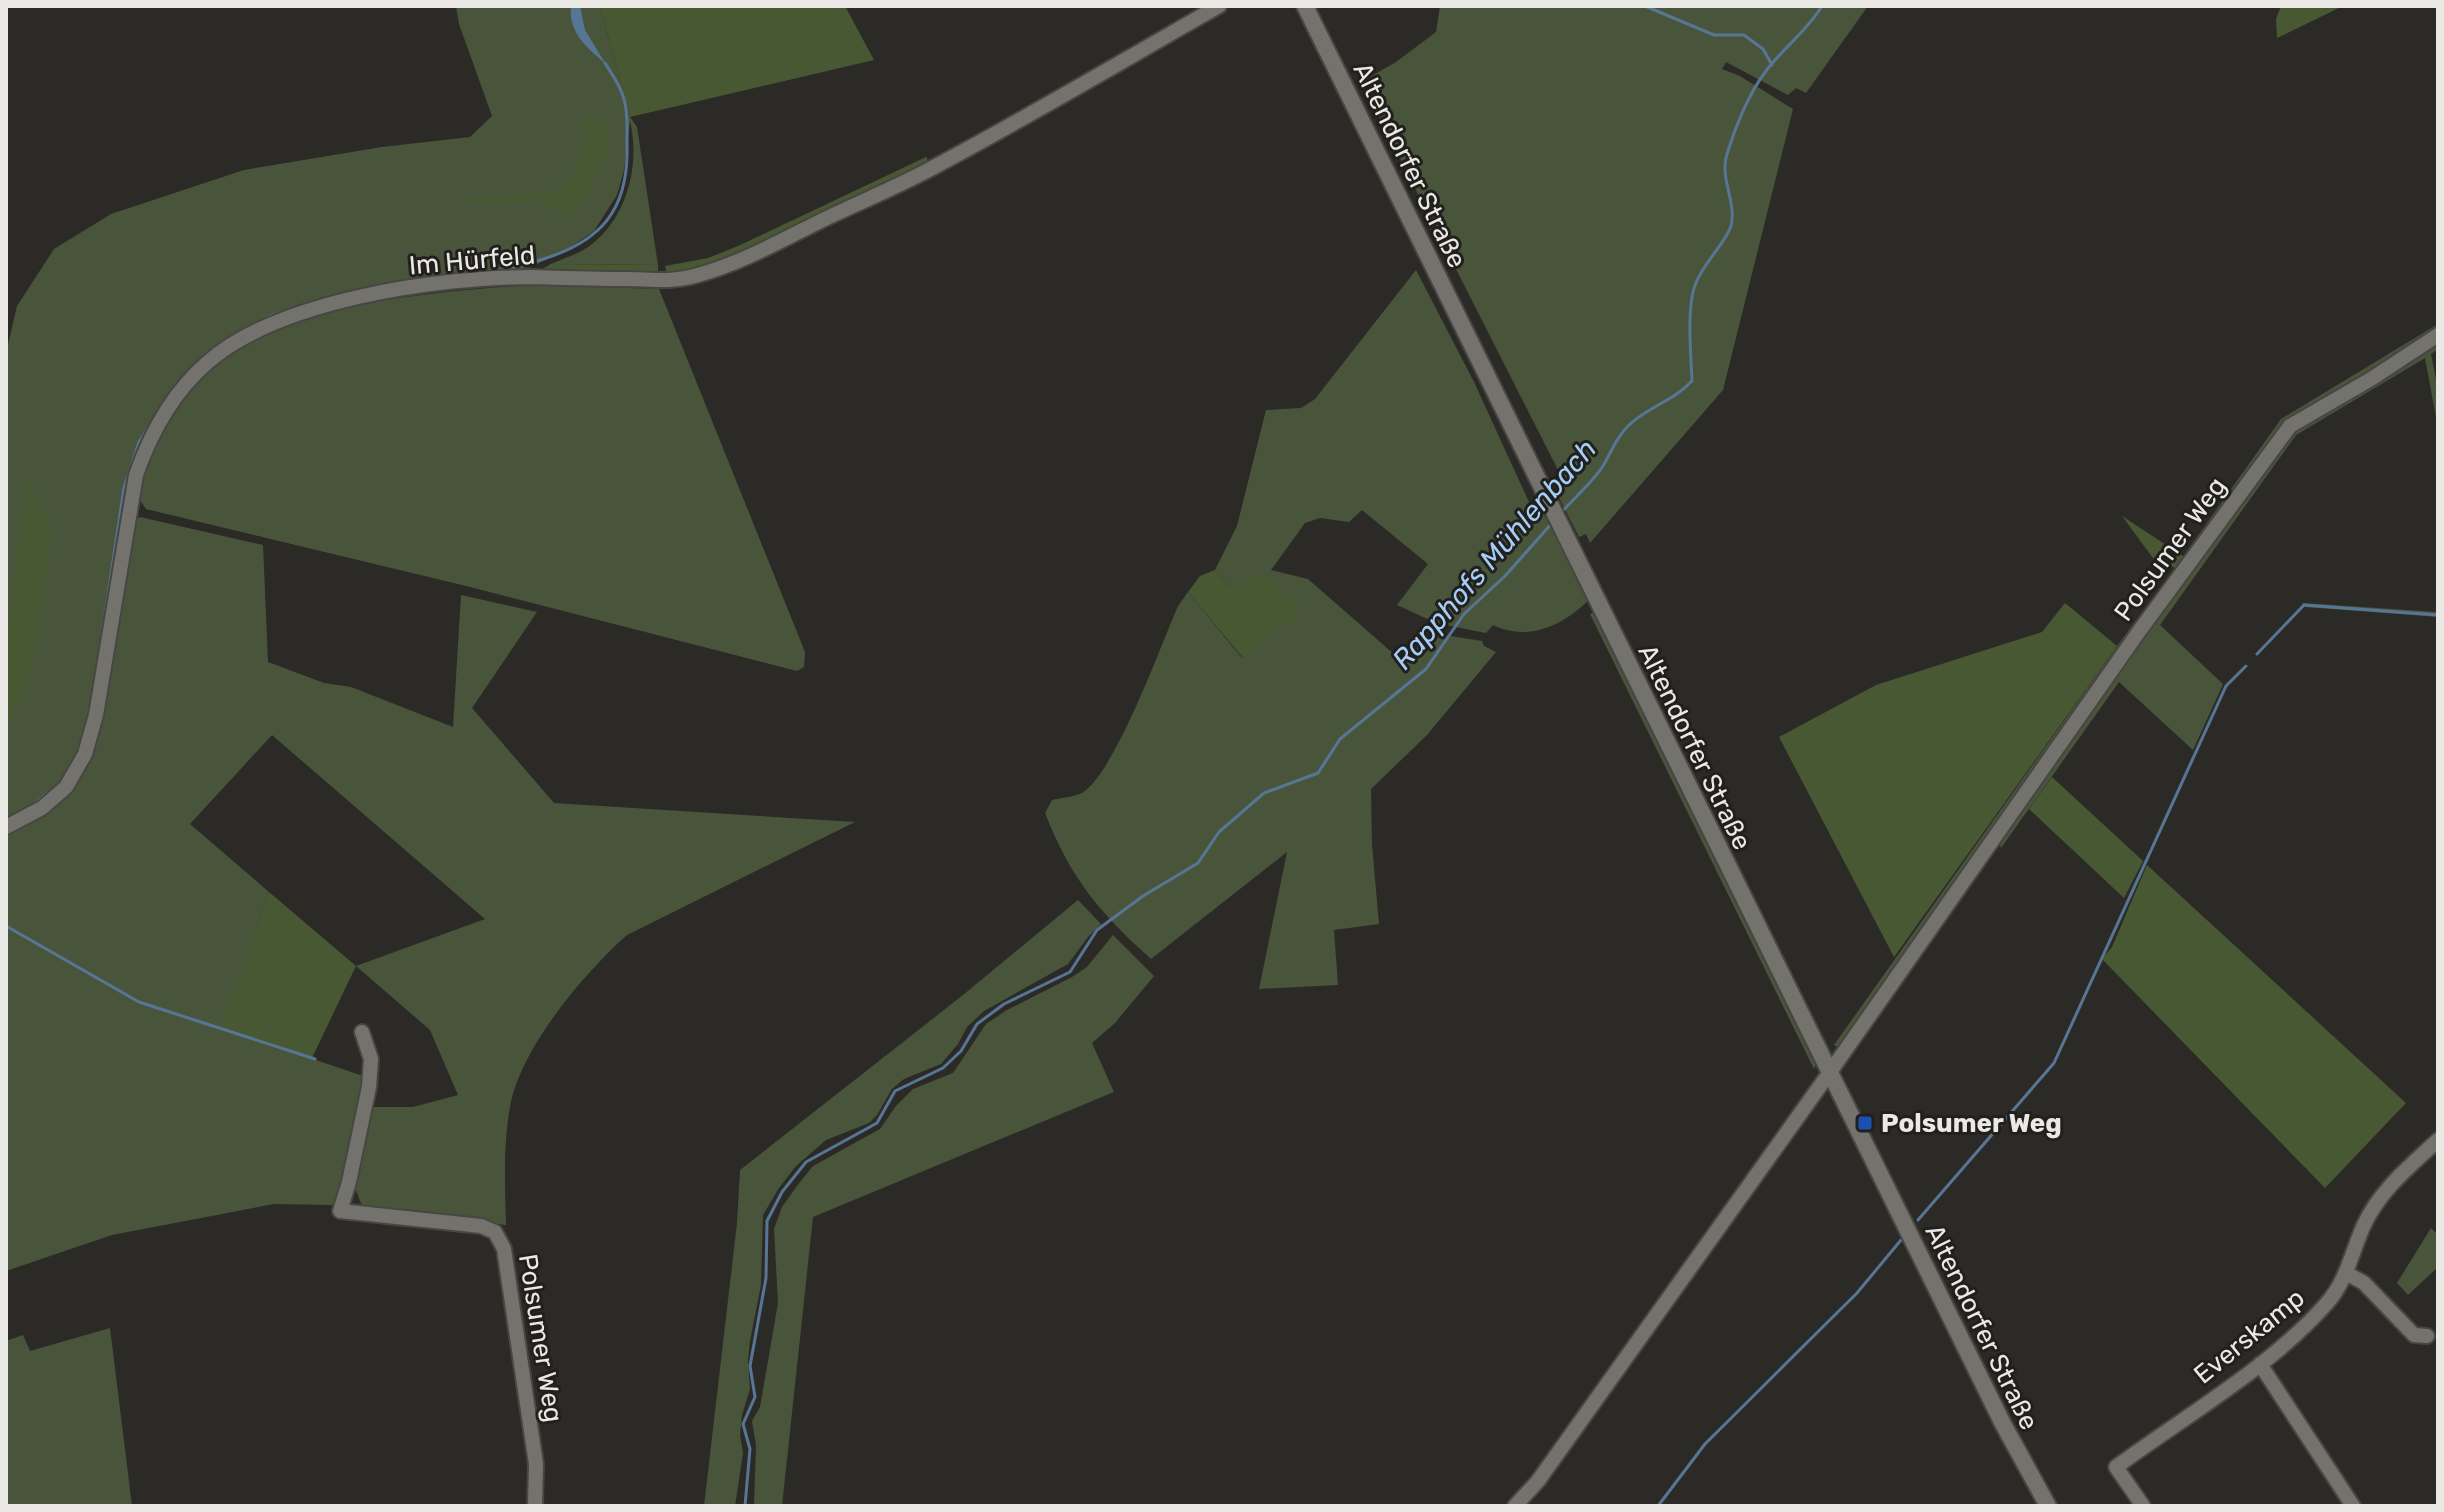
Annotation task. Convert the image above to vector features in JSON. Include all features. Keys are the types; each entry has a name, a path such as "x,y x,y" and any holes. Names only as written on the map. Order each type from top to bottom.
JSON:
{"street":[{"name":"Im Hürfeld","path":"6,827 42,808 66,787 85,754 96,715 136,475 146,447 160,419 182,389 207,362 238,340 343,301 410,288 528,277 660,280 697,276 756,252 932,168 1219,6"},
{"name":"Altendorfer Straße","path":"1305,6 2003,1424 2048,1506"},
{"name":"Polsumer Weg","path":"1515,1506 1538,1481 2148,620 2290,426 2438,335"},
{"name":"Polsumer Weg","path":"362,1032 371,1059 369,1087 340,1211 481,1226 495,1232 504,1249 536,1464 535,1506"},
{"name":"Everskamp","path":"2143,1506 2116,1467 2260,1364 2301,1330 2329,1301 2346,1273 2364,1226 2379,1198 2438,1140"},
{"path":"2346,1273 2364,1283 2414,1335 2427,1336"},
{"path":"2260,1364 2353,1506"}],"green space":[{"path":"456,6 600,6 630,117 637,127 658,265 551,264 581,251 599,238 620,209 631,174 633,138 630,121 624,170 617,195 594,231 563,252 524,270 333,300 204,360 145,437 96,692 79,755 60,786 27,814 6,822 6,353 17,306 54,249 111,214 244,170 382,147 470,137 492,116 459,24"},
{"path":"600,6 845,6 874,60 630,117"},
{"path":"1440,6 1868,6 1806,93 1796,88 1788,95 1726,62 1722,69 1740,76 1793,109 1723,390 1590,543 1586,534 1579,537 1556,492 1564,485 1556,466 1361,82 1396,62 1436,32"},
{"path":"2281,6 2343,6 2277,38 2276,19"},
{"path":"586,118 604,123 610,145 587,194 566,217 539,200 486,205 461,199 546,192 567,186 579,162"},
{"path":"926,157 931,165 731,259 700,270 667,275 665,266 708,258 738,246"},
{"path":"551,264 658,265 658,277 535,273"},
{"path":"1416,270 1474,382 1534,513 1541,509 1589,600 1556,624 1532,631 1506,630 1493,625 1486,633 1436,623 1397,605 1428,564 1362,510 1349,522 1320,518 1305,523 1271,570 1308,579 1395,655 1402,658 1438,634 1482,641 1484,646 1496,652 1427,735 1371,789 1379,924 1334,930 1338,985 1259,989 1287,852 1151,959 1116,926 1088,893 1065,857 1045,813 1052,800 1082,793 1109,761 1136,707 1178,606 1188,592 1242,658 1230,587 1215,570 1237,526 1266,410 1301,408 1315,399"},
{"path":"534,285 659,289 805,652 804,667 797,671 462,585 146,509 137,496 150,449 160,428 201,373 232,350 270,331 358,305 405,297"},
{"path":"2438,324 2438,331 2293,419 2180,568 2175,568 2281,419"},
{"path":"2438,342 2438,349 2431,354 2438,390 2438,428 2425,358 2296,435 2160,625 2223,684 2193,750 2119,682 2001,848 1999,841 2293,430"},
{"path":"27,480 52,525 44,600 26,690 6,727 6,640"},
{"path":"2122,516 2183,556 2175,568 2153,558"},
{"path":"140,517 263,545 268,662 324,683 351,687 453,727 461,595 537,612 472,708 554,803 855,822 627,935 573,991 540,1037 516,1085 506,1136 506,1225 364,1211 348,1159 333,1205 274,1204 112,1235 6,1271 6,832 58,802 81,773 133,522","holes":["272,735 485,919 356,966 430,1030 458,1095 413,1107 361,1107 366,1077 222,1028 269,892 190,824"]},
{"path":"1215,570 1230,587 1262,575 1298,602 1296,621 1272,626 1243,658 1188,592 1200,576"},
{"path":"2162,586 2164,592 1842,1049 1834,1045 2117,646"},
{"path":"2065,603 2117,646 1894,957 1779,737 1876,685 2042,632"},
{"path":"2302,603 2438,612 2438,617 2304,607"},
{"path":"1594,612 1817,1062 1814,1069 1590,614"},
{"path":"2052,777 2143,861 2124,898 2029,809"},
{"path":"2147,865 2406,1103 2325,1188 2102,959 2112,947"},
{"path":"269,892 356,966 311,1060 221,1028"},
{"path":"1078,900 1101,924 1068,964 984,1011 967,1027 958,1044 941,1064 904,1079 892,1089 869,1123 826,1140 796,1166 779,1188 763,1215 761,1285 750,1341 750,1389 742,1415 740,1435 743,1453 735,1506 704,1506 737,1223 740,1170 963,995"},
{"path":"1113,935 1154,976 1115,1023 1092,1043 1114,1092 813,1217 782,1506 754,1506 756,1445 752,1421 760,1407 778,1303 774,1229 782,1207 813,1166 880,1129 913,1089 953,1073 986,1024 1087,967"},
{"path":"2431,1228 2438,1235 2438,1267 2408,1295 2397,1283"},
{"path":"110,1328 132,1506 6,1506 6,1341 23,1335 30,1351"}],"water":[{"path":"571,6 580,6 585,30 605,63 576,32"}],"waterway":[{"path":"1645,6 1714,35 1744,35 1763,49 1772,65"},
{"name":"Rapphofs Mühlenbach","path":"1561,513 1599,472 1630,424 1692,381 1690,331 1693,293 1699,276 1731,226 1732,208 1725,172 1730,144 1754,89 1822,6"},
{"path":"492,271 540,260 580,244 595,233 616,205 626,168 626,113 622,92 605,63"},
{"path":"234,335 270,316 308,304"},
{"path":"95,681 124,488 139,442 151,424"},
{"name":"Rapphofs Mühlenbach","path":"745,1506 750,1449 743,1424 755,1397 750,1366 766,1278 767,1221 782,1192 806,1162 877,1123 895,1091 943,1068 961,1051 977,1024 1004,1004 1070,972 1097,930 1143,896 1198,863 1219,832 1264,793 1318,773 1340,739 1426,669 1464,614 1505,576 1553,522"},
{"path":"2257,654 2304,605 2438,615"},
{"path":"1918,1220 2054,1063 2226,686 2246,666"},
{"path":"77,755 82,739"},
{"path":"33,805 49,792"},
{"path":"6,926 139,1002 315,1059"},
{"path":"1658,1506 1705,1444 1857,1293 1901,1240"}],"place":[{"name":"Polsumer Weg","path":"1865,1123"}]}
